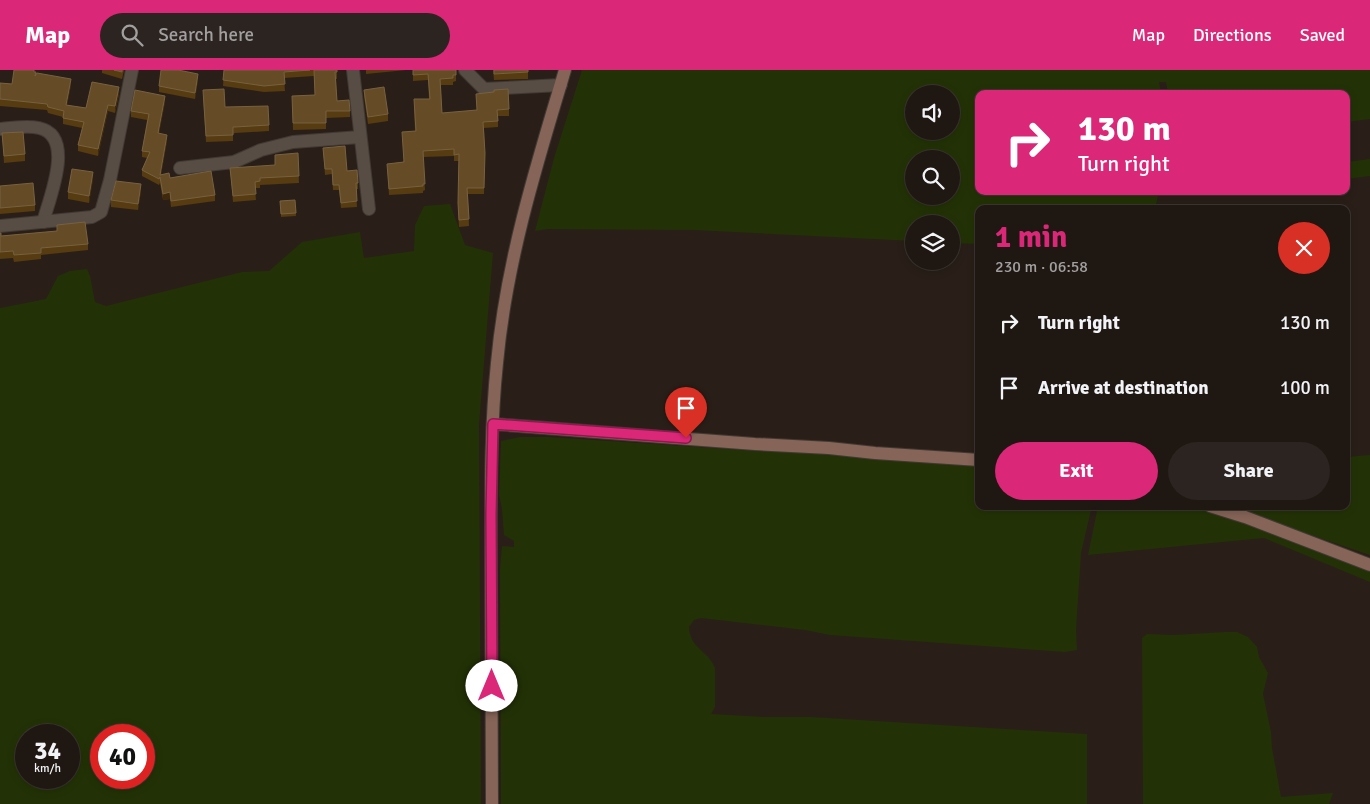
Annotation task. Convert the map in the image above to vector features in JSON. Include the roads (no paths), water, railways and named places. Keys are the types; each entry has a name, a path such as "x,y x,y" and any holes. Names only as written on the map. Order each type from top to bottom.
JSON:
{"street":[{"path":"0,226 60,222 92,217 101,212 110,180 132,70"},
{"path":"353,70 368,209"},
{"path":"465,70 484,89 561,85"},
{"path":"492,804 491,514 493,424 497,363 515,251 537,163 565,70"},
{"path":"0,129 29,126 40,128 49,132 54,137 59,160 43,222"},
{"path":"180,168 234,162 260,150 293,142 360,137"},
{"path":"493,424 975,460"},
{"path":"1222,510 1370,565"}]}
